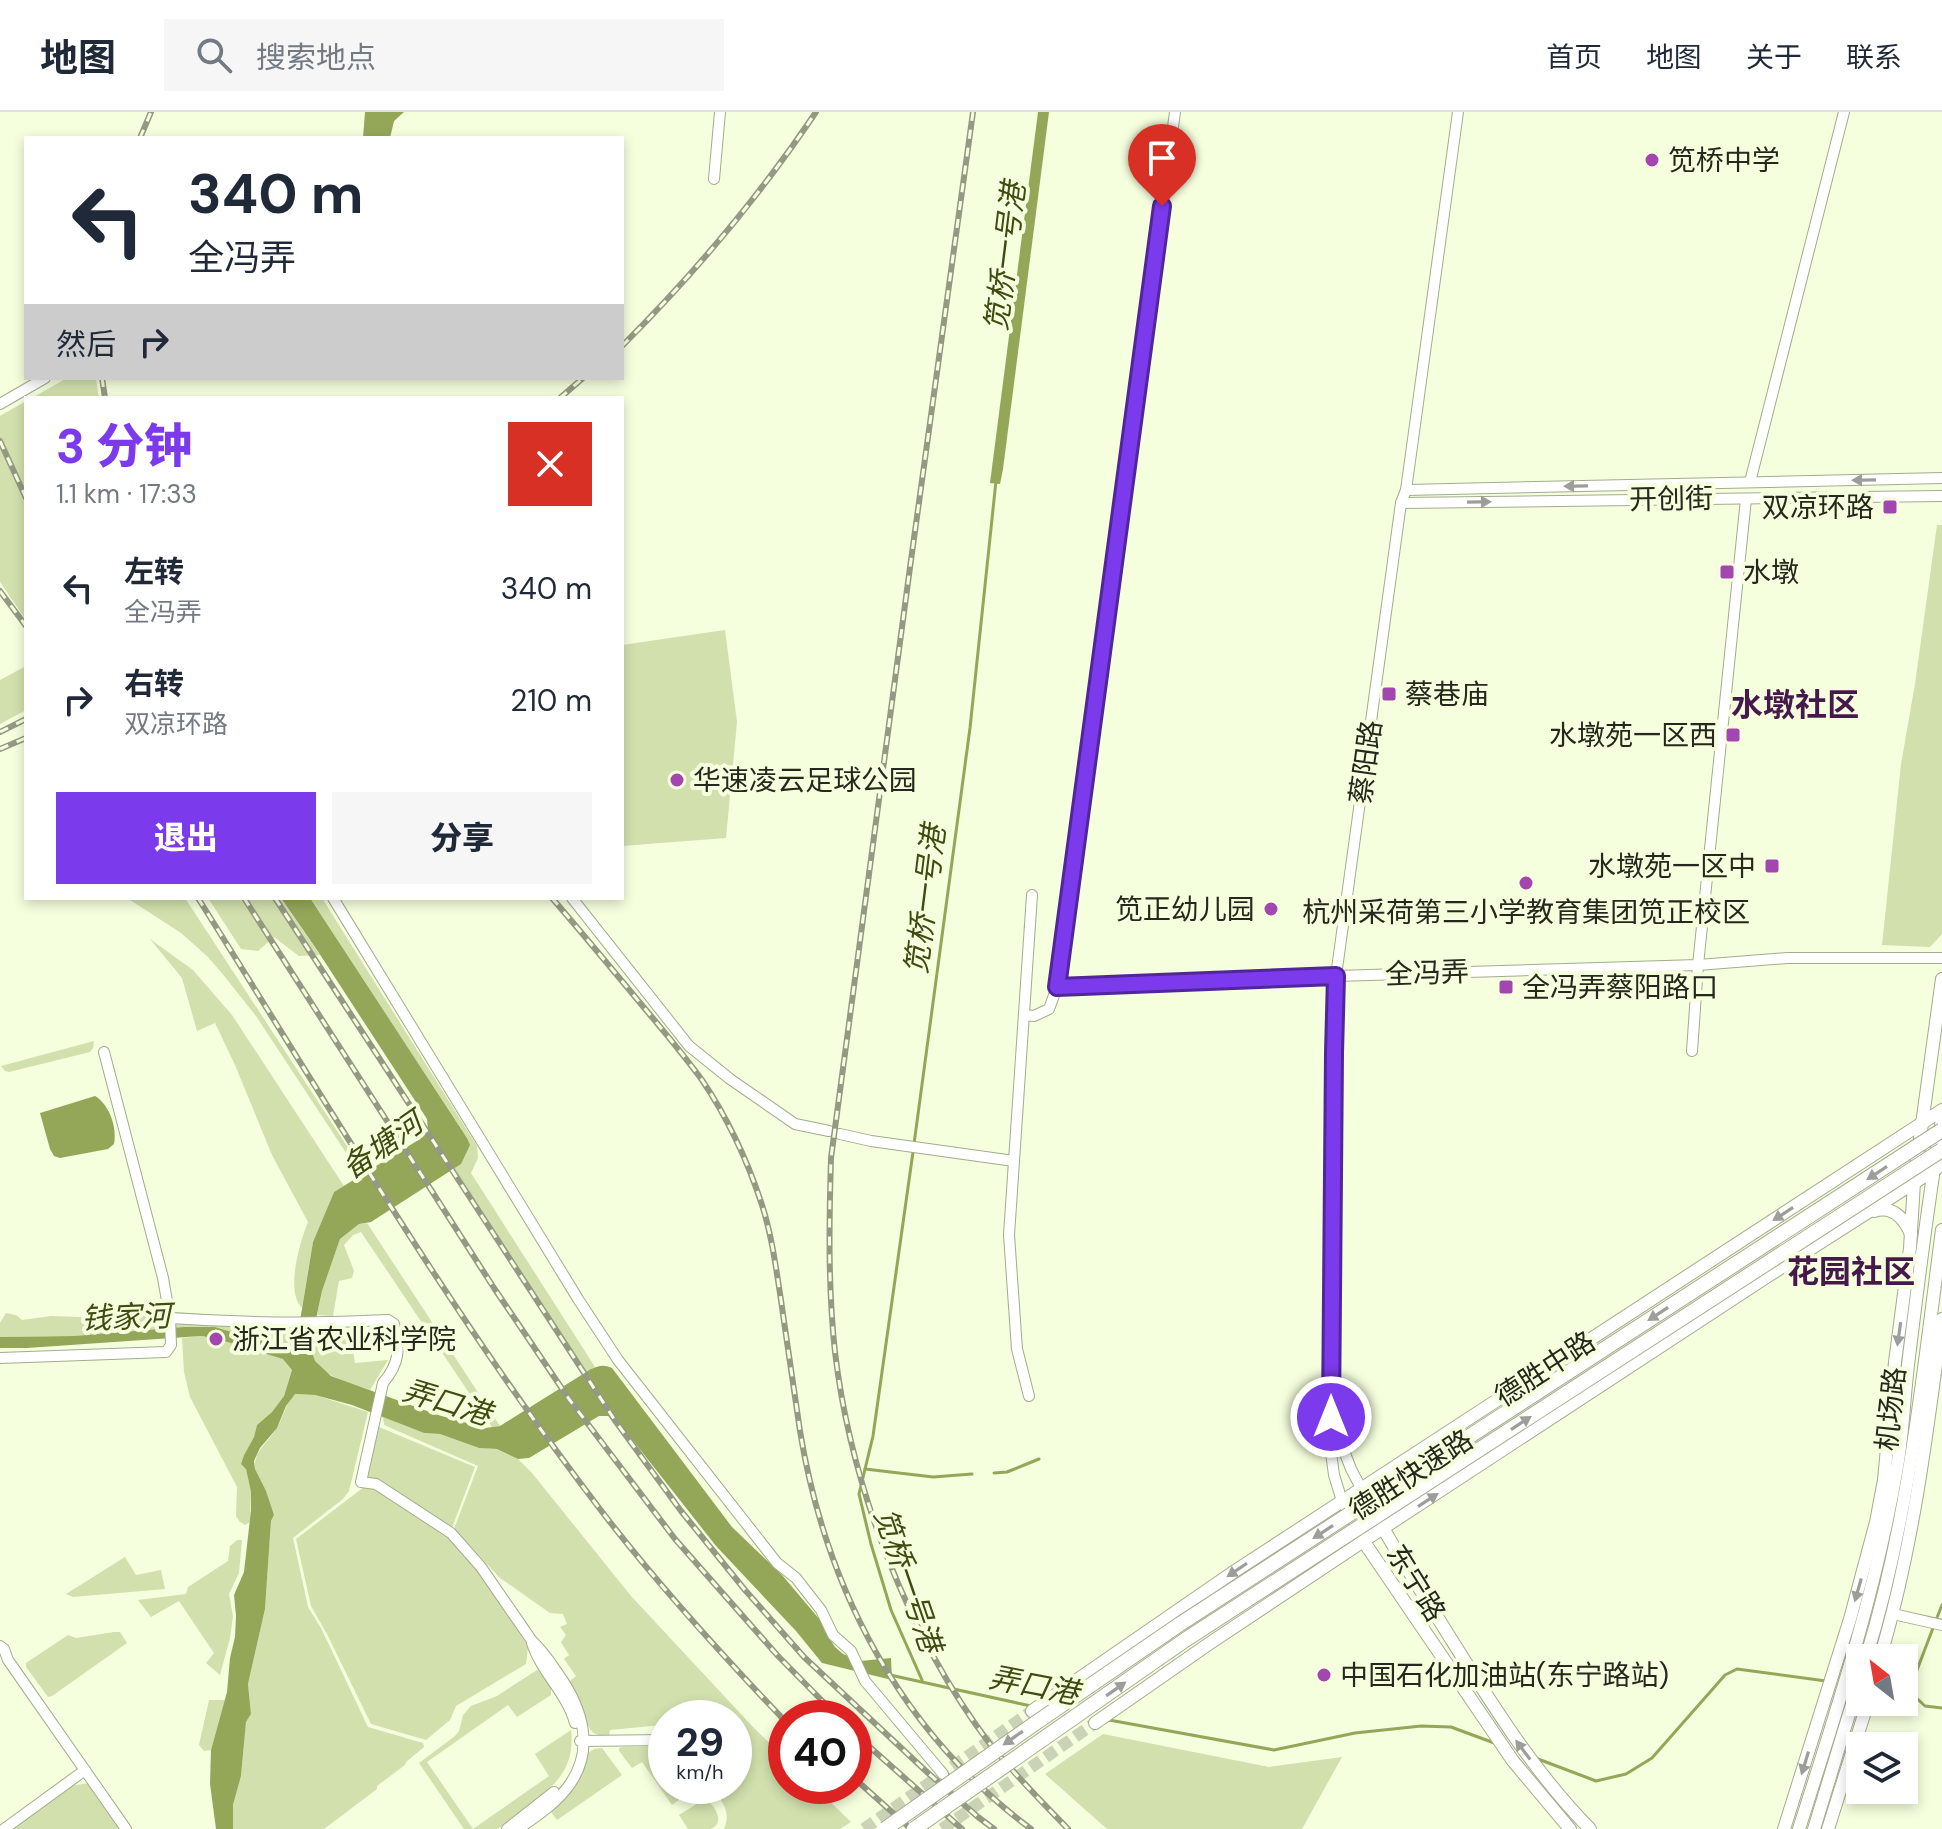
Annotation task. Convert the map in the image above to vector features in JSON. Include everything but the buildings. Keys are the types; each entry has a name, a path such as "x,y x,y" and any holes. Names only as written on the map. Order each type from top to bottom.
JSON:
{"highway":[{"name":"德胜快速路","path":"885,1829 1180,1624 1942,1130"},
{"name":"德胜快速路","path":"914,1829 1185,1640 1942,1150"}],"main road":[{"name":"机场路","path":"1784,1829 1832,1699 1851,1661 1884,1480 1914,1182 1942,979"},
{"name":"德胜中路","path":"1032,1711 1235,1571 1942,1110"},
{"name":"机场路","path":"1799,1829 1832,1699 1838,1657 1869,1603 1884,1538 1898,1463 1917,1288 1938,1168 1942,1119"},
{"name":"德胜中路","path":"1095,1723 1210,1643 1938,1168"},
{"path":"1867,1213 1889,1210 1906,1222 1911,1234"},
{"name":"机场路","path":"1884,1644 1908,1545 1942,1230"},
{"path":"1903,1306 1917,1288"},
{"name":"机场路","path":"1870,1644 1880,1614 1942,1319"},
{"name":"东宁路","path":"1361,1488 1383,1530 1518,1745 1590,1829"},
{"name":"东宁路","path":"1364,1542 1530,1783 1570,1829"},
{"path":"1814,1829 1848,1716"},
{"path":"1828,1829 1863,1716"},
{"path":"1792,1805 1805,1809"}],"street":[{"path":"714,179 720,112"},
{"path":"1024,1015 1034,1016 1049,1009 1057,987 1175,112"},
{"name":"蔡阳路","path":"1364,1542 1342,1501 1330,1445 1336,976 1458,112"},
{"path":"1750,482 1844,112"},
{"path":"0,404 42,380"},
{"name":"开创街","path":"1406,490 1942,478"},
{"name":"开创街","path":"1401,503 1942,496"},
{"path":"1692,1051 1698,965 1746,499"},
{"path":"1029,1396 1017,1349 1009,1235 1032,895"},
{"path":"334,900 618,1360 777,1563 796,1578 821,1610 833,1635 851,1651 865,1681 943,1774"},
{"path":"574,900 689,1046 795,1124 914,1147 1014,1161"},
{"name":"全冯弄","path":"1057,987 1698,965 1787,958 1942,958"},
{"path":"0,1358 166,1352 171,1345 163,1278 104,1052"},
{"path":"170,1318 323,1324 388,1320 394,1324 399,1349 392,1373 383,1383 361,1482 376,1484 451,1533 481,1567 532,1641 542,1650 570,1691 581,1720 580,1765 570,1784 560,1797 518,1829"},
{"path":"1331,1417 1361,1488"},
{"path":"1893,1614 1942,1625"},
{"path":"0,1646 126,1829"},
{"path":"582,1741 648,1740"},
{"path":"507,1829 559,1788 582,1741"},
{"path":"4,1829 85,1770"}],"shaded area":[{"path":"365,112 404,112 394,121 390,136 363,136"},
{"path":"1038,112 1049,112 1003,469 1000,484 990,483"},
{"path":"64,380 96,380 99,396 36,396"},
{"path":"24,402 24,617 0,582 0,416"},
{"path":"1937,525 1942,525 1942,934 1930,947 1882,945 1901,764"},
{"name":"华速凌云足球公园","path":"725,630 737,722 726,838 624,846 624,645"},
{"path":"24,667 24,711 0,724 0,680"},
{"path":"130,900 186,900 362,1169 358,1171 256,1016 208,957 181,933"},
{"path":"209,900 282,900 320,955 299,956 274,937 258,951 241,949"},
{"path":"282,900 311,900 470,1145 461,1164 371,1222 359,1224 340,1239 322,1291 310,1347 315,1361 331,1376 438,1415 485,1428 500,1426 591,1369 601,1366 612,1368 732,1527 782,1575 821,1621 835,1647 860,1661 891,1658 892,1680 822,1663 716,1546 616,1419 599,1416 529,1458 518,1459 497,1449 479,1448 440,1434 424,1433 352,1405 315,1395 295,1394 254,1461 274,1515 271,1521 265,1609 248,1684 251,1714 246,1722 241,1776 233,1805 233,1829 216,1829 210,1784 211,1750 227,1692 235,1637 234,1595 244,1572 251,1510 246,1469 241,1464 257,1425 284,1396 292,1370 283,1359 201,1336 27,1348 0,1348 0,1337 74,1336 215,1327 286,1348 292,1343 299,1327 313,1242 334,1192 420,1139 428,1130 427,1119"},
{"path":"311,900 323,900 477,1146 478,1158 471,1173 595,1367 585,1373 454,1168 461,1164 467,1138"},
{"path":"150,939 193,970 232,1015 344,1186 334,1192 313,1242 302,1308 297,1300 294,1279 308,1222 272,1155 215,1023 197,1031 182,978"},
{"path":"94,1041 90,1052 9,1072 1,1066"},
{"path":"95,1096 105,1105 111,1117 114,1144 108,1149 60,1158 54,1156 40,1113"},
{"path":"367,1223 500,1426 492,1427 361,1232 353,1235 344,1245 354,1271 352,1278 339,1281 333,1316 317,1315 340,1239 359,1224"},
{"path":"164,1310 166,1329 74,1336 0,1337 0,1323 6,1313 22,1320 51,1316 110,1318"},
{"path":"176,1312 230,1316 235,1325 298,1330 286,1348 215,1327 176,1328"},
{"path":"314,1328 350,1329 355,1363 388,1360 370,1390 333,1376 317,1365 310,1348"},
{"path":"201,1336 284,1359 292,1370 284,1396 257,1425 241,1464 246,1468 251,1492 250,1522 245,1525 236,1516 237,1487 190,1397 184,1372 182,1338"},
{"path":"294,1394 315,1395 368,1412 349,1491 293,1538 308,1607 368,1727 423,1743 424,1747 377,1789 324,1829 233,1829 233,1805 241,1776 246,1722 251,1714 248,1684 265,1609 271,1521 274,1515 255,1462"},
{"path":"383,1417 424,1433 440,1434 479,1448 497,1449 518,1459 631,1596 728,1700 648,1700 648,1726 610,1730 609,1736 592,1731 569,1682 576,1676 564,1659 569,1655 561,1642 566,1635 560,1627 567,1624 563,1614 550,1613 500,1578 454,1529 478,1466 384,1425"},
{"path":"379,1427 475,1467 449,1536 478,1567 528,1647 526,1664 456,1706 450,1720 426,1740 371,1724 311,1606 296,1539 364,1487"},
{"path":"242,1540 239,1573 229,1594 233,1616 220,1675 206,1663 214,1653 179,1601 151,1617 138,1600 186,1594 188,1587 228,1561 230,1546"},
{"path":"125,1557 136,1575 161,1570 165,1589 73,1597 66,1594"},
{"path":"120,1632 127,1643 52,1696 48,1697 26,1667 26,1663 68,1635 76,1638"},
{"path":"540,1668 551,1686 551,1695 517,1717 508,1705 427,1762 473,1829 464,1829 419,1763 455,1736 463,1715 471,1706 497,1696"},
{"path":"209,1700 225,1700 211,1750 204,1751 199,1745"},
{"path":"752,1726 768,1742 768,1804 832,1804 851,1822 840,1829 724,1829 726,1811 723,1804 752,1804"},
{"path":"571,1730 570,1757 552,1787 499,1828 473,1829 549,1776 535,1754"},
{"path":"1103,1734 1269,1767 1342,1757 1302,1829 1107,1829 1045,1774"},
{"path":"648,1746 648,1771 642,1762 632,1768 619,1751 623,1747"},
{"path":"602,1748 622,1775 557,1820 551,1812 579,1778 588,1753"},
{"path":"90,1783 122,1829 4,1829 68,1786"},
{"path":"697,1804 711,1804 718,1819 715,1827 710,1829 688,1829 679,1815"}],"waterway":[{"name":"笕桥一号港","path":"914,1144 970,728 996,481"},
{"name":"笕桥一号港","path":"913,1152 873,1436 859,1494 891,1610 922,1680"},
{"path":"994,1473 1007,1472 1039,1459"},
{"path":"865,1469 933,1477 972,1474"},
{"path":"1936,1620 1942,1605"},
{"path":"1918,1667 1933,1628"},
{"name":"弄口港","path":"1538,1759 1596,1781 1626,1774 1652,1758 1725,1675 1737,1669 1826,1681"},
{"name":"弄口港","path":"890,1675 1031,1706"},
{"name":"弄口港","path":"1918,1699 1925,1706 1942,1708"},
{"name":"弄口港","path":"1109,1720 1274,1750 1355,1733 1421,1726 1451,1727 1497,1744"}],"tunnel":[{"path":"864,1829 1032,1711"},
{"path":"942,1829 1095,1723"}],"railway":[{"path":"141,136 151,112"},
{"path":"624,344 725,234 816,112"},
{"path":"973,112 831,1158 831,1304 835,1352 854,1455 869,1507 909,1608 960,1702 990,1744 1068,1829"},
{"path":"102,380 105,396"},
{"path":"562,396 581,380"},
{"path":"0,441 24,494"},
{"path":"0,591 24,623"},
{"path":"0,732 24,720"},
{"path":"0,749 24,739"},
{"path":"199,900 393,1210 548,1439 646,1567 768,1703"},
{"path":"245,900 494,1288 569,1399 675,1539 778,1656 821,1700"},
{"path":"276,900 616,1422 681,1511 804,1657 928,1773 994,1829"},
{"path":"554,900 702,1080 743,1156 762,1205 771,1240 812,1490 850,1601 876,1653 908,1702 944,1748 985,1791 1031,1829"},
{"path":"872,1749 962,1829"},
{"path":"872,1794 911,1829"}],"place":[{"name":"笕桥中学","path":"1652,160"},
{"name":"双凉环路","path":"1890,507"},
{"name":"水墩","path":"1727,572"},
{"name":"蔡巷庙","path":"1389,694"},
{"name":"水墩苑一区西","path":"1733,735"},
{"name":"华速凌云足球公园","path":"677,780"},
{"name":"水墩苑一区中","path":"1772,866"},
{"name":"杭州采荷第三小学教育集团笕正校区","path":"1526,883"},
{"name":"笕正幼儿园","path":"1271,909"},
{"name":"全冯弄蔡阳路口","path":"1506,987"},
{"name":"浙江省农业科学院","path":"216,1339"},
{"name":"中国石化加油站(东宁路站)","path":"1324,1675"}],"district":[{"name":"水墩社区","path":"1795,705"},
{"name":"花园社区","path":"1851,1272"}],"route":[{"path":"1162,206 1057,987 1336,976 1331,1417"}],"water label":[{"name":"备塘河","path":"382,1145"},
{"name":"钱家河","path":"126,1317"}]}
